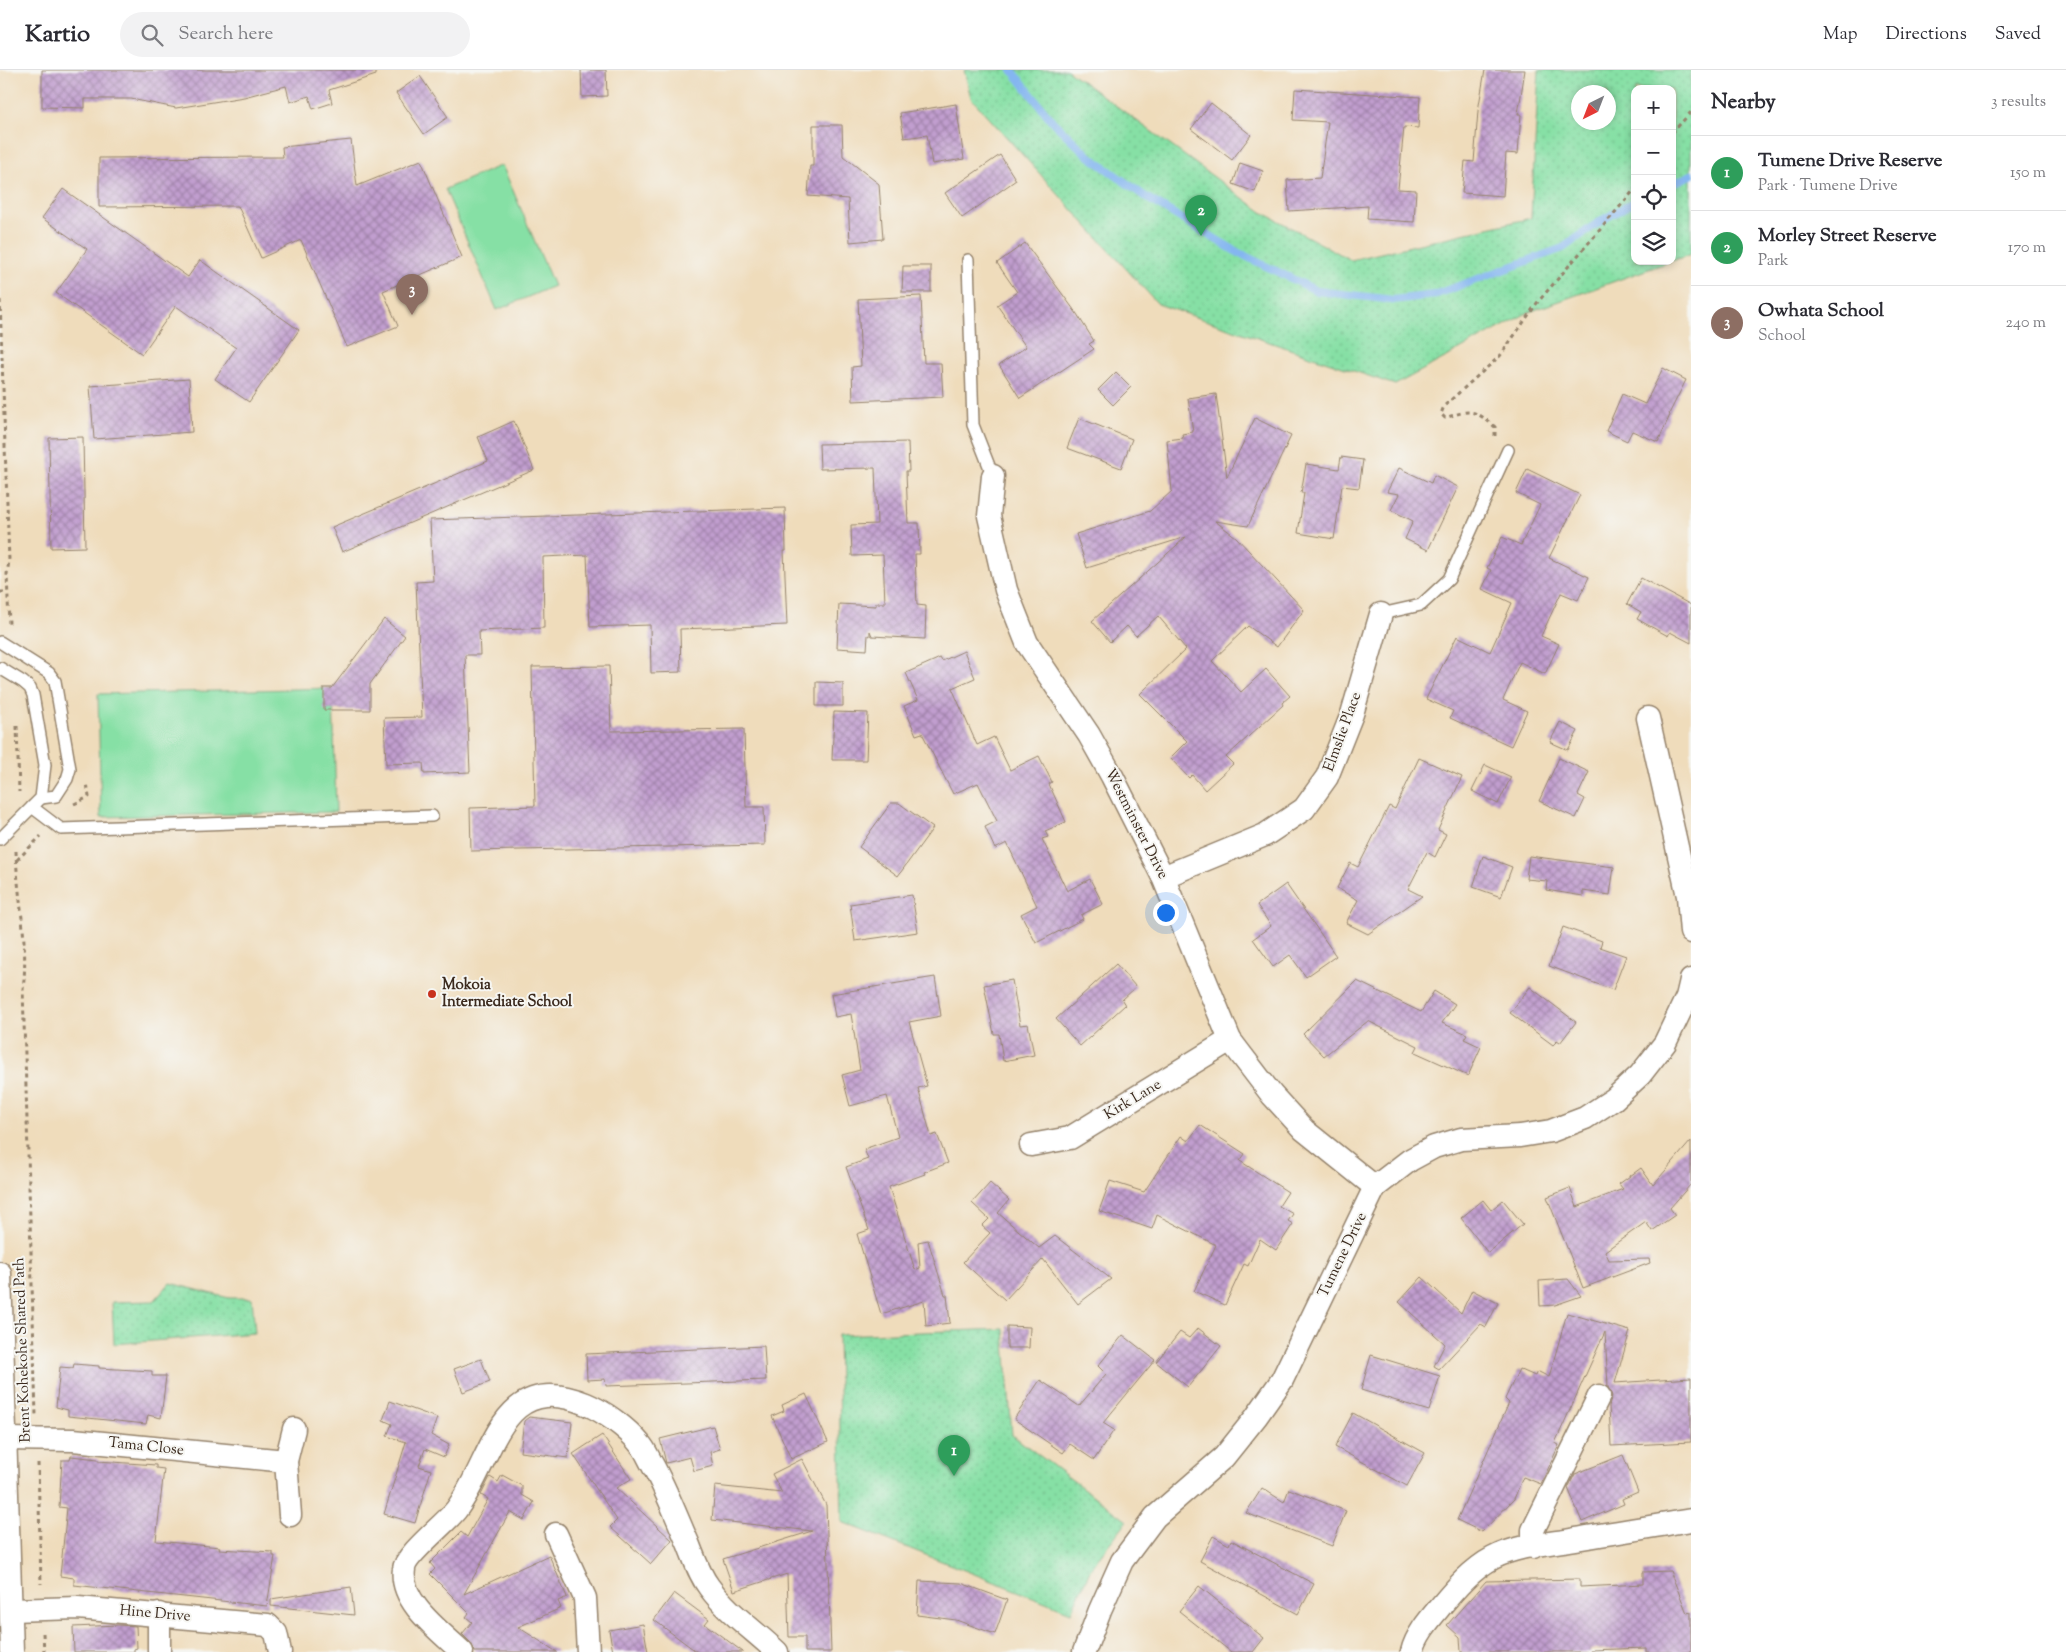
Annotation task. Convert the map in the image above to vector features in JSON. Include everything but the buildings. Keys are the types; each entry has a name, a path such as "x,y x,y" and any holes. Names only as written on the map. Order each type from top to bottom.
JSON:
{"street":[{"name":"Westminster Drive","path":"993,476 989,516 1006,590 1028,643 1089,735 1163,877 1230,1040 1272,1095 1304,1130 1376,1187"},
{"name":"Elmslie Place","path":"1163,877 1265,836 1304,809 1327,777 1352,714 1381,614"},
{"path":"1648,718 1688,896 1691,932"},
{"name":"Tumene Drive","path":"1084,1652 1122,1561 1154,1517 1224,1457 1282,1380 1376,1187 1410,1160 1434,1147 1461,1139 1520,1136 1551,1131 1585,1118 1614,1099 1634,1081 1665,1043 1687,997 1691,980"},
{"name":"Kirk Lane","path":"1030,1145 1070,1138 1230,1040"},
{"path":"0,1273 12,1652"},
{"path":"462,1652 413,1605 405,1587 403,1567 410,1557 456,1510 500,1426 518,1406 539,1396 565,1397 587,1404 615,1421 641,1444 662,1481 700,1571 709,1587 777,1652"},
{"path":"1533,1547 1533,1530 1599,1396"},
{"path":"290,1515 286,1461 294,1429"},
{"name":"Tama Close","path":"6,1438 73,1440 286,1461"},
{"path":"1412,1652 1413,1645 1426,1623 1483,1563 1512,1551 1691,1520"},
{"path":"556,1534 585,1598 588,1652"},
{"name":"Hine Drive","path":"11,1610 78,1608 268,1625 276,1633 280,1652"},
{"path":"159,1614 159,1652"}],"lane":[{"path":"968,260 973,425 993,476"},
{"path":"1381,614 1421,604 1450,579 1508,450"},
{"path":"0,642 49,673 56,681 70,769 56,796 41,798 0,839"},
{"path":"0,668 23,682 30,688 33,695 44,765 41,798"},
{"path":"32,807 61,828 432,816"}],"path":[{"path":"1675,130 1691,112"},
{"path":"1495,442 1495,427 1478,413 1463,412 1445,418 1441,414 1444,406 1500,356 1533,308 1631,194"},
{"path":"0,300 9,561 7,574 9,632"},
{"path":"0,592 8,592"},
{"name":"Brent Kohekohe Shared Path","path":"17,724 19,798 16,868 22,913 24,966 23,989 44,1652"}],"green space":[{"path":"964,70 1067,70 1262,212 1351,260 1531,218 1539,70 1691,70 1691,254 1676,260 1676,85 1631,85 1631,265 1660,265 1529,312 1395,385 1158,304 971,98"},
{"path":"502,165 554,286 497,310 445,189"},
{"path":"333,688 336,812 101,817 98,694"},
{"path":"170,1283 229,1298 252,1298 255,1333 114,1344 112,1302 154,1301"},
{"path":"1004,1329 1012,1435 1127,1521 1092,1566 1071,1612 842,1522 838,1335"}],"waterway":[{"path":"1012,70 1053,122 1089,156 1147,198 1237,252 1317,291 1393,300 1434,295 1563,248 1599,222 1631,203"},
{"path":"1676,182 1691,175"}],"place":[{"name":"Morley Street Reserve","path":"1201,236"},
{"name":"Owhata School","path":"412,315"},
{"name":"Mokoia Intermediate School","path":"432,994"},
{"name":"Tumene Drive Reserve","path":"954,1476"}]}
